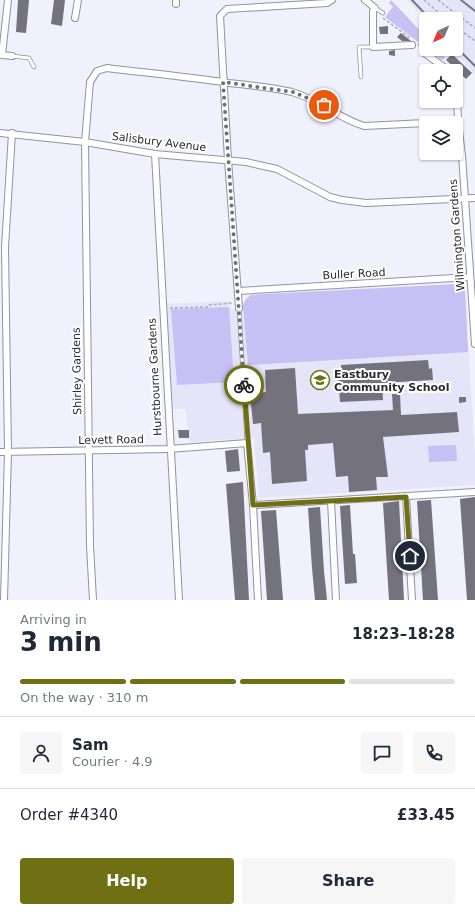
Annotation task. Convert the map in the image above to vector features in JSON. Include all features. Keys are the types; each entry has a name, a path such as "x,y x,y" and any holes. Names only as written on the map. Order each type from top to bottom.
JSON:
{"street":[{"path":"8,0 2,55 12,56"},
{"path":"76,18 78,0"},
{"path":"239,306 228,160 219,21 220,16 227,9 327,3 332,0"},
{"path":"365,0 375,8 373,11 373,47 412,45"},
{"path":"429,56 440,64"},
{"path":"85,142 90,82 97,71 108,68 293,92 314,100 355,123 364,126 419,123"},
{"name":"Salisbury Avenue","path":"0,133 12,133 85,142 155,154 246,162 277,169 330,197 342,200 366,203 475,198"},
{"path":"4,600 8,452 5,247 12,133"},
{"name":"Shirley Gardens","path":"85,142 89,450 93,600"},
{"name":"Hurstbourne Gardens","path":"155,154 169,449 179,600"},
{"name":"Wilmington Gardens","path":"462,160 475,344"},
{"name":"Buller Road","path":"238,291 470,277"},
{"path":"247,442 253,505 258,600"},
{"name":"Levett Road","path":"0,452 169,449 247,442"},
{"path":"253,505 475,492"},
{"path":"406,497 412,600"},
{"path":"332,501 336,600"}],"lane":[{"path":"375,8 383,13"},
{"path":"361,77 359,48 373,47"},
{"path":"12,56 29,58 34,67"},
{"path":"239,306 247,442"}],"path":[{"path":"424,0 438,12"},
{"path":"438,0 475,28"},
{"path":"463,32 475,41"},
{"path":"412,45 419,48"},
{"path":"162,309 208,307 209,305 239,306"}],"shaded area":[{"path":"391,0 419,30 419,43 385,17 393,7 389,3"},
{"path":"407,0 475,0 475,74 457,56 463,56 463,12 419,13"},
{"path":"437,56 443,56 445,58 442,60"},
{"name":"Eastbury Community School","path":"457,284 465,290 475,455 475,485 259,498 254,438 190,442 185,409 173,409 164,304 230,301 231,309 243,308 246,299 251,295"},
{"path":"457,284 465,290 468,352 248,365 243,305 246,299 251,295"},
{"path":"229,307 234,382 177,385 171,309"},
{"path":"456,445 457,461 429,462 428,446"}],"building":[{"path":"18,0 29,0 26,33 16,32"},
{"path":"54,0 65,0 62,26 51,24"},
{"path":"388,26 388,34 380,34 379,27"},
{"path":"401,33 411,41 402,41 397,37"},
{"path":"395,50 395,56 389,55 389,51"},
{"path":"450,56 454,56 463,64 450,64 446,60"},
{"path":"463,64 472,73 466,79 463,76"},
{"path":"428,360 429,369 432,368 433,380 382,383 383,400 340,402 338,374 342,374 341,365"},
{"path":"295,368 298,414 393,410 392,394 400,394 401,415 457,412 459,432 383,437 388,477 376,477 377,490 349,492 348,476 336,477 333,443 308,445 308,450 305,450 307,481 272,484 270,452 263,453 261,423 253,424 250,394 266,392 265,370"},
{"path":"459,397 466,397 466,402 459,403"},
{"path":"178,430 189,430 189,438 179,438"},
{"path":"238,449 240,471 227,472 225,451"},
{"path":"243,482 249,600 235,600 226,484"},
{"path":"475,497 475,600 467,600 460,499"},
{"path":"431,500 438,600 423,600 417,501"},
{"path":"399,501 404,600 389,600 383,503"},
{"path":"350,505 353,554 355,554 357,583 345,584 340,506"},
{"path":"320,507 327,600 315,600 312,568 308,508"},
{"path":"276,510 283,600 267,600 261,511"}],"railway":[{"path":"412,0 423,12"},
{"path":"461,0 475,11"},
{"path":"463,54 475,66"}],"way so far":[{"path":"244,385 223,82 293,92 324,105"}],"place":[{"name":"Eastbury Community School","path":"320,380"}],"route":[{"path":"244,385 253,505 406,497 410,556"}]}
